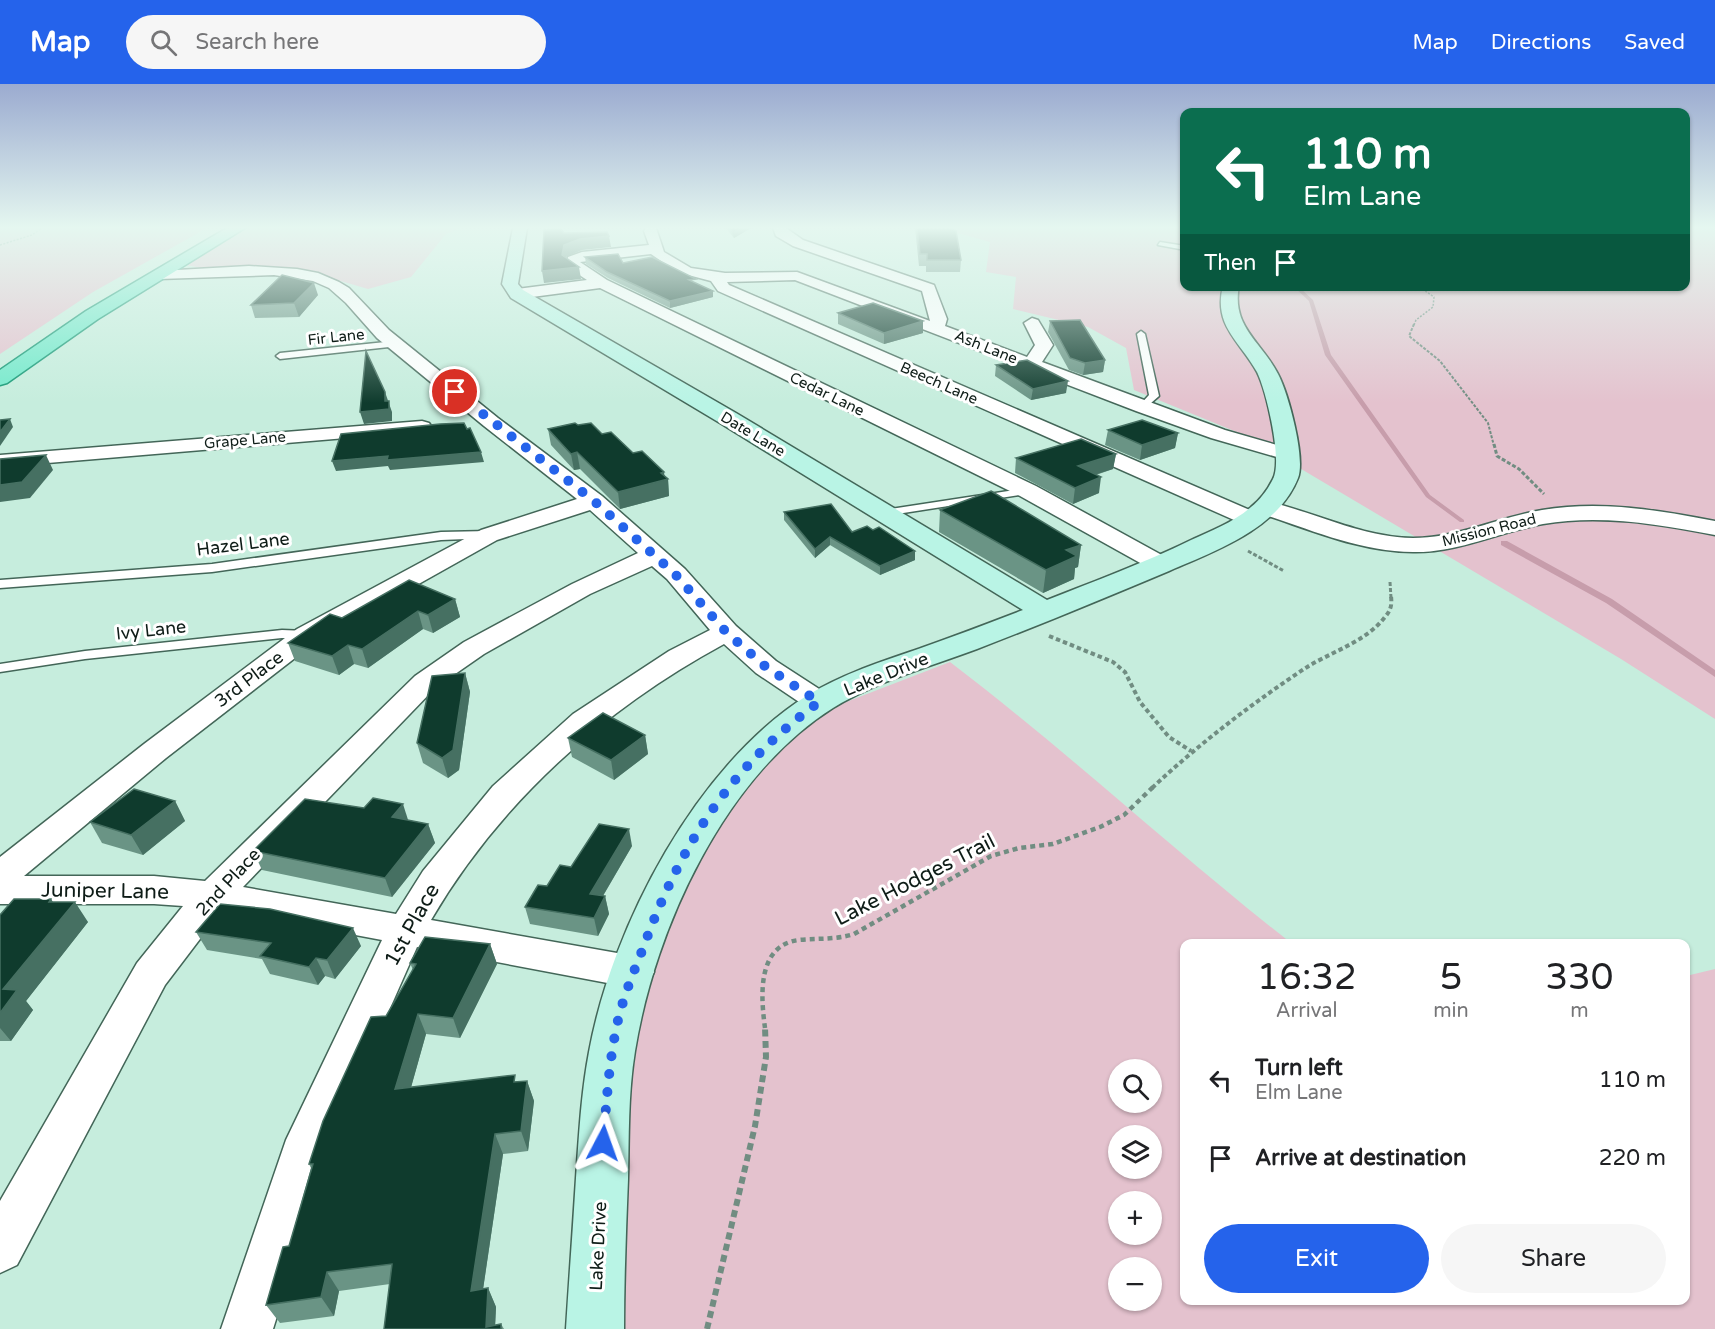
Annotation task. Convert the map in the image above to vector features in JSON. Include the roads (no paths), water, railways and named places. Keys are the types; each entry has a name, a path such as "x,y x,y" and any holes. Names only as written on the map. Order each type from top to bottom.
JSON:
{"main road":[{"path":"0,378 92,315 140,286"}],"street":[{"path":"336,286 362,310 388,341 395,344 594,501 675,574 726,632 766,667 819,702"},
{"path":"511,286 517,294 578,286"},
{"name":"Cedar Lane","path":"608,286 799,381 1028,490 1160,564"},
{"name":"Beech Lane","path":"722,286 1259,514"},
{"name":"Ash Lane","path":"823,286 1143,407 1218,434 1287,454"},
{"path":"923,286 929,288 939,319 936,327"},
{"name":"Lake Drive","path":"595,1329 608,1085 621,1010 656,912 715,804 761,749 819,702 891,669 1034,616 1160,564 1221,536 1259,514 1288,473 1287,454 1268,373 1240,336 1230,315 1227,296 1229,291"},
{"name":"Date Lane","path":"517,294 884,513 1034,616"},
{"path":"1031,365 1044,345 1032,323"},
{"path":"468,424 491,422"},
{"name":"Grape Lane","path":"0,460 445,425"},
{"name":"3rd Place","path":"0,876 155,751 307,635 489,535 594,501"},
{"name":"Mission Road","path":"1259,514 1374,540 1414,545 1438,543 1541,517 1564,514 1616,512 1715,528"},
{"name":"2nd Place","path":"0,1248 151,974 213,895 425,682 474,648 581,589 653,556"},
{"name":"1st Place","path":"247,1329 309,1140 405,931 436,880 505,794 575,729 679,657 726,632"},
{"name":"Juniper Lane","path":"0,890 154,890 213,895 634,972"}],"lane":[{"path":"1141,334 1154,396 1143,407"},
{"name":"Fir Lane","path":"280,356 395,344"},
{"path":"884,513 1028,490"},
{"name":"Hazel Lane","path":"0,584 212,568 441,536 489,535"},
{"name":"Ivy Lane","path":"0,668 85,655 271,635 307,635"}],"waterway":[{"path":"1301,291 1311,300 1328,355 1428,496 1462,521"},
{"path":"1504,543 1609,601 1715,674"}]}
